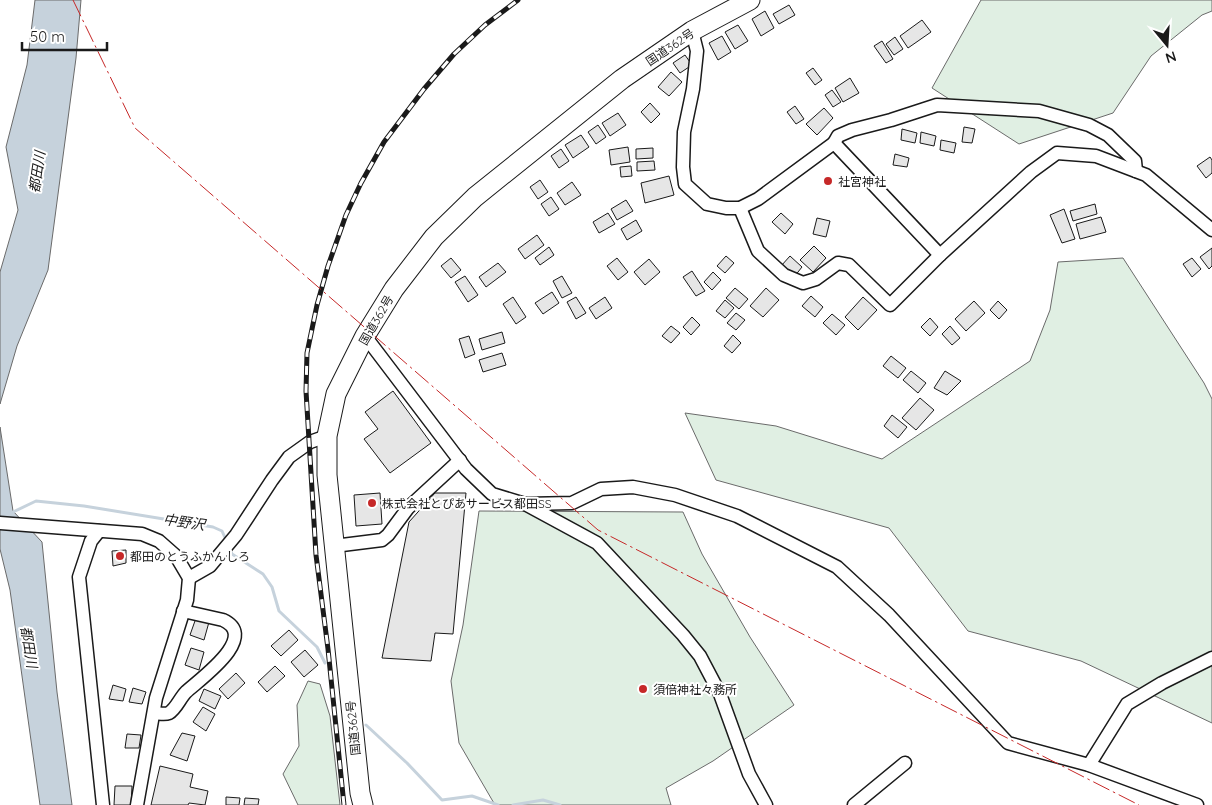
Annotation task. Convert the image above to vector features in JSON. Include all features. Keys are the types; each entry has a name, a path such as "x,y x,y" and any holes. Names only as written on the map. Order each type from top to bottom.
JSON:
{"highway":[{"name":"国道362号","path":"363,805 360,793 327,475 327,436 336,394 365,336 394,289 434,237 475,197 622,79 692,31 750,0"}],"street":[{"path":"692,31 697,51 693,89 684,132 683,166 685,184 707,204 726,208 740,208 758,199 834,143 838,136 938,104 1039,111 1089,126 1108,135 1135,161 1136,171"},
{"path":"834,143 940,255"},
{"path":"740,208 758,251 784,275 803,283 816,279 838,264 849,265 890,305 940,255 1031,172 1057,153 1096,156 1146,174 1212,230"},
{"path":"365,336 466,469 492,494 525,504 597,543 700,656 720,694 749,774 766,805"},
{"path":"189,578 210,566 236,535 289,457 310,442 327,436"},
{"path":"334,546 382,540 414,501 460,460"},
{"path":"525,504 572,503 601,489 633,487 675,495 737,516 836,567 889,615 1008,743 1089,765 1197,805"},
{"path":"0,524 142,534 159,541 176,556 189,578 187,600 156,698 137,805"},
{"path":"99,531 91,541 80,577 103,805"},
{"path":"154,713 165,714 171,712 181,697 205,678 222,659 236,637 236,632 229,622 183,611"},
{"path":"1089,765 1127,704 1162,683 1212,658"},
{"path":"854,805 905,763"}],"green space":[{"path":"981,0 1212,0 1212,11 1202,15 1151,56 1113,113 1019,144 932,88"},
{"path":"1123,258 1204,383 1212,399 1212,723 1081,661 968,631 889,528 716,480 685,413 776,426 882,459 1030,361 1050,310 1058,262"},
{"path":"479,511 683,512 702,554 750,637 794,705 713,761 666,788 671,805 495,805 459,743 451,681 463,625"},
{"path":"308,681 320,684 330,716 340,805 298,805 283,774 299,746 297,705"}],"water":[{"name":"都田川","path":"35,0 81,0 76,58 48,270 17,346 0,404 0,272 18,210 6,147 27,65"},
{"name":"都田川","path":"0,427 13,511 42,542 57,692 72,805 40,805 10,590 0,549"}],"building":[{"path":"789,5 795,15 779,24 773,14"},
{"path":"765,11 774,28 761,36 752,19"},
{"path":"922,20 931,32 908,48 900,36"},
{"path":"738,25 748,41 735,49 725,32"},
{"path":"722,36 731,52 718,60 709,43"},
{"path":"895,37 903,49 894,55 886,44"},
{"path":"882,41 893,59 886,63 874,46"},
{"path":"685,55 692,65 680,73 673,63"},
{"path":"813,68 822,80 815,85 806,73"},
{"path":"671,72 682,82 669,96 658,87"},
{"path":"850,78 859,93 843,102 835,88"},
{"path":"832,90 841,102 833,107 825,95"},
{"path":"650,103 660,114 651,123 641,112"},
{"path":"795,106 804,119 796,124 787,112"},
{"path":"824,108 833,118 817,135 806,124"},
{"path":"618,113 626,125 610,136 602,123"},
{"path":"598,125 606,137 596,144 588,132"},
{"path":"964,127 975,129 972,143 962,142"},
{"path":"902,129 917,133 915,143 901,140"},
{"path":"921,132 936,136 934,146 920,143"},
{"path":"581,135 589,147 573,158 565,145"},
{"path":"941,140 956,143 954,153 940,150"},
{"path":"628,147 630,162 611,165 609,150"},
{"path":"653,148 653,158 636,159 636,149"},
{"path":"561,149 569,161 559,168 551,156"},
{"path":"895,154 909,158 907,167 893,165"},
{"path":"1210,157 1212,160 1212,173 1206,178 1197,166"},
{"path":"654,161 655,170 637,171 637,162"},
{"path":"631,166 632,176 621,177 620,167"},
{"path":"669,176 674,195 645,203 641,183"},
{"path":"540,180 548,192 538,199 530,187"},
{"path":"572,182 581,195 565,205 557,193"},
{"path":"551,197 559,209 549,216 541,204"},
{"path":"626,200 633,211 617,220 611,209"},
{"path":"1095,204 1097,214 1073,221 1070,211"},
{"path":"1064,209 1075,239 1062,243 1050,215"},
{"path":"608,213 615,224 599,233 593,222"},
{"path":"781,213 793,224 785,234 772,222"},
{"path":"1101,217 1106,232 1080,239 1076,224"},
{"path":"817,218 830,221 826,237 813,234"},
{"path":"636,220 642,231 627,240 621,229"},
{"path":"537,235 544,245 525,259 518,249"},
{"path":"814,246 826,258 813,272 800,260"},
{"path":"549,247 554,255 540,265 535,258"},
{"path":"1212,248 1212,266 1209,269 1200,257"},
{"path":"726,256 734,263 725,273 717,266"},
{"path":"790,256 802,267 794,277 781,266"},
{"path":"451,258 461,270 451,278 441,266"},
{"path":"617,258 628,272 618,280 607,266"},
{"path":"1192,258 1201,269 1192,277 1183,264"},
{"path":"649,259 660,272 645,285 634,272"},
{"path":"498,263 506,272 486,287 479,277"},
{"path":"692,271 705,291 696,296 683,277"},
{"path":"713,272 721,280 712,290 704,282"},
{"path":"465,276 478,295 468,302 455,282"},
{"path":"562,276 572,293 562,298 553,281"},
{"path":"735,288 748,299 739,309 726,298"},
{"path":"766,288 779,300 763,317 750,306"},
{"path":"552,292 559,303 543,314 535,303"},
{"path":"811,296 823,307 815,317 802,306"},
{"path":"513,297 526,317 516,324 503,304"},
{"path":"576,297 586,313 576,319 567,302"},
{"path":"605,297 612,308 596,319 589,308"},
{"path":"863,297 877,310 858,330 845,317"},
{"path":"725,300 734,308 725,318 716,311"},
{"path":"974,301 985,313 966,331 955,319"},
{"path":"998,301 1007,310 999,319 990,310"},
{"path":"736,313 745,320 736,330 727,323"},
{"path":"832,314 845,325 836,335 823,323"},
{"path":"692,317 700,325 691,335 683,327"},
{"path":"930,318 938,327 930,336 921,327"},
{"path":"671,326 680,333 671,343 662,336"},
{"path":"950,326 960,338 952,345 942,334"},
{"path":"502,332 505,343 482,350 479,339"},
{"path":"733,335 741,343 732,353 724,346"},
{"path":"469,336 475,354 465,358 459,339"},
{"path":"502,353 506,365 483,372 479,360"},
{"path":"891,356 906,368 898,378 883,366"},
{"path":"911,371 926,383 918,393 903,380"},
{"path":"945,371 961,381 947,395 934,388"},
{"path":"393,391 431,443 390,473 364,439 378,429 365,412"},
{"path":"920,398 934,410 916,430 902,418"},
{"path":"892,415 907,427 898,438 884,426"},
{"path":"380,493 382,524 356,526 354,495"},
{"path":"435,493 466,493 453,634 435,633 431,661 382,658 409,522"},
{"path":"126,550 126,563 113,566 112,551"},
{"path":"196,618 209,622 204,640 190,635"},
{"path":"289,630 298,640 281,656 271,646"},
{"path":"191,648 204,652 199,670 185,665"},
{"path":"305,650 318,665 304,677 291,662"},
{"path":"275,666 285,676 267,692 258,682"},
{"path":"236,673 245,683 228,699 219,689"},
{"path":"113,685 126,689 123,701 109,699"},
{"path":"133,688 146,692 142,704 129,702"},
{"path":"204,689 221,696 215,709 199,701"},
{"path":"203,707 215,714 206,731 193,722"},
{"path":"182,733 195,736 187,761 170,755"},
{"path":"127,734 141,735 139,748 125,748"},
{"path":"160,766 193,774 190,787 208,791 205,805 189,803 188,805 151,805"},
{"path":"115,786 132,786 131,805 114,805"},
{"path":"226,797 240,798 239,805 226,805"},
{"path":"245,798 259,799 258,805 244,805"}],"waterway":[{"name":"中野沢","path":"11,513 36,501 84,506 213,527 222,531 227,542"},
{"name":"中野沢","path":"229,548 232,554 263,574 272,587 279,611 317,647 325,663"},
{"name":"中野沢","path":"366,725 407,763 442,800 472,796 498,805"},
{"name":"中野沢","path":"513,805 543,800 560,805"}],"railway":[{"path":"344,805 316,555 306,391 307,353 317,305 346,215 384,142 424,89 454,54 485,25 518,0"}],"power":[{"path":"73,0 135,128 598,530 1139,805"}],"place":[{"name":"社宮神社","path":"828,181"},
{"name":"株式会社とぴあサービス都田SS","path":"372,503"},
{"name":"都田のとうふかんしろ","path":"120,556"},
{"name":"須倍神社々務所","path":"643,689"}]}
